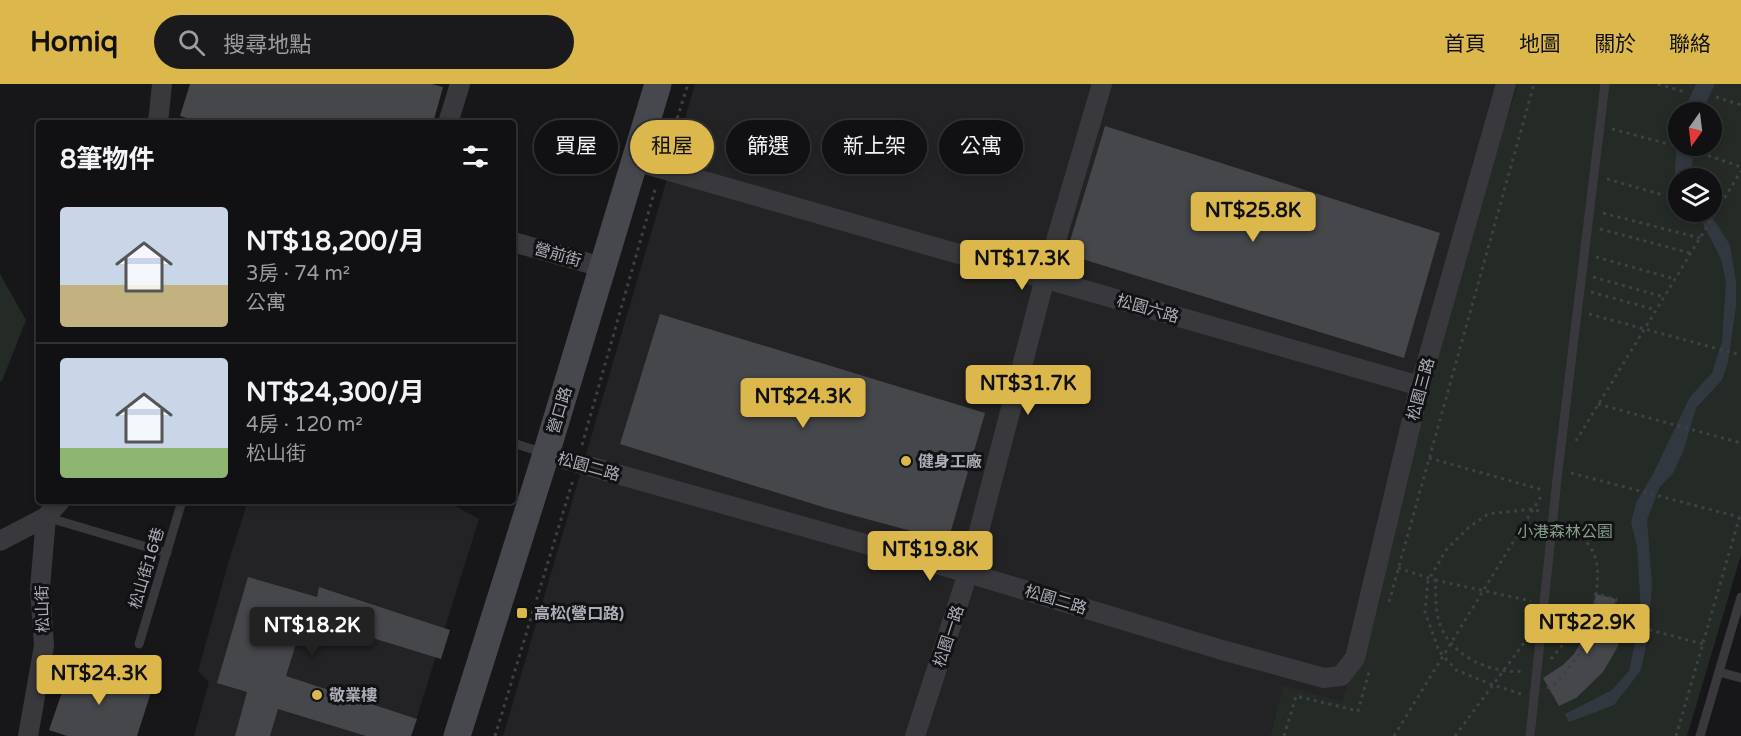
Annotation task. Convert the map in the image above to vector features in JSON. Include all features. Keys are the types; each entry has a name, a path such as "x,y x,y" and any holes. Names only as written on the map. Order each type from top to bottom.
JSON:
{"street":[{"path":"158,120 162,84"},
{"name":"營口路","path":"647,120 658,84"},
{"name":"松園一路","path":"915,736 968,573 1045,278 1102,84"},
{"name":"松園三路","path":"1324,678 1341,676 1355,658 1420,386 1506,84"},
{"path":"449,120 456,85"},
{"name":"營口路","path":"457,736 546,454 630,174"},
{"name":"松園六路","path":"683,174 1420,386"},
{"name":"營前街","path":"516,243 602,267"},
{"name":"松園二路","path":"546,454 968,573 1222,650 1324,678"},
{"path":"0,541 46,517 57,504"},
{"name":"松山街","path":"28,736 44,646 40,588 46,517"}],"lane":[{"path":"1530,736 1558,470 1605,84"},
{"path":"516,444 546,454"},
{"name":"松山街16巷","path":"140,644 181,504"},
{"path":"46,517 166,553"},
{"path":"1700,736 1741,597"},
{"path":"1719,672 1741,678"}],"path":[{"path":"677,120 688,84"},
{"path":"1658,84 1685,92"},
{"path":"1716,97 1741,105"},
{"path":"1600,126 1668,144"},
{"path":"1710,156 1741,166"},
{"path":"495,736 578,464 660,174"},
{"path":"1594,176 1663,195"},
{"path":"1589,209 1700,238"},
{"path":"1588,225 1690,253"},
{"path":"1584,254 1675,279"},
{"path":"1582,274 1664,297"},
{"path":"1580,289 1656,310"},
{"path":"1577,311 1741,355"},
{"path":"1598,404 1741,442"},
{"path":"1429,458 1545,490"},
{"path":"1558,470 1740,517"},
{"path":"1435,580 1438,618 1450,644 1473,662 1503,671 1519,672 1536,669 1548,663 1570,636 1579,611 1593,615 1599,570 1592,546 1566,524 1534,509 1488,514 1468,528 1446,550 1428,581 1425,612 1439,651 1456,670 1527,696"},
{"path":"1676,736 1741,512"},
{"path":"1398,568 1435,580 1544,604"},
{"path":"1596,594 1616,598 1612,620 1703,644"},
{"path":"1550,686 1557,683 1591,639 1601,610"},
{"path":"1455,736 1543,618"}],"shaded area":[{"path":"695,84 1518,84 1420,386 1355,658 1342,702 1283,687 1270,736 503,736 668,174 714,174 714,120 684,120"},
{"path":"1696,84 1715,84 1707,102 1688,102"},
{"path":"1676,156 1693,156 1691,168 1675,168"},
{"path":"1702,222 1715,222 1730,245 1736,281 1736,306 1728,362 1722,380 1696,408 1683,452 1673,473 1659,488 1647,520 1652,584 1648,636 1641,670 1614,705 1569,722 1565,714 1612,690 1629,671 1641,613 1637,546 1631,523 1636,503 1653,474 1690,397 1712,373 1722,342 1726,282 1721,259"},
{"path":"247,504 452,504 479,519 411,736 194,736 209,682 198,671"}],"green space":[{"name":"小港森林公園","path":"1518,84 1741,84 1741,555 1687,736 1270,736 1283,686 1342,701 1355,658 1420,386"},
{"path":"0,274 26,320 2,381 0,381"}],"building":[{"path":"190,84 432,84 443,87 434,120 194,120 180,116"},
{"path":"1105,126 1440,233 1404,358 1066,254"},
{"path":"660,314 985,413 948,541 826,508 620,444"},
{"path":"248,577 317,597 319,587 450,630 441,659 304,617 286,676 417,719 411,736 366,736 278,709 270,736 235,736 247,692 217,683"},
{"path":"1596,594 1616,599 1609,631 1622,633 1617,648 1603,672 1576,698 1559,706 1543,678 1563,665 1574,654 1588,630"},
{"path":"72,663 97,670 101,680 125,681 152,689 137,736 67,736 49,730"}],"place":[{"name":"健身工廠","path":"906,461"},
{"name":"高松(營口路)","path":"522,613"},
{"name":"敬業樓","path":"317,695"}]}
